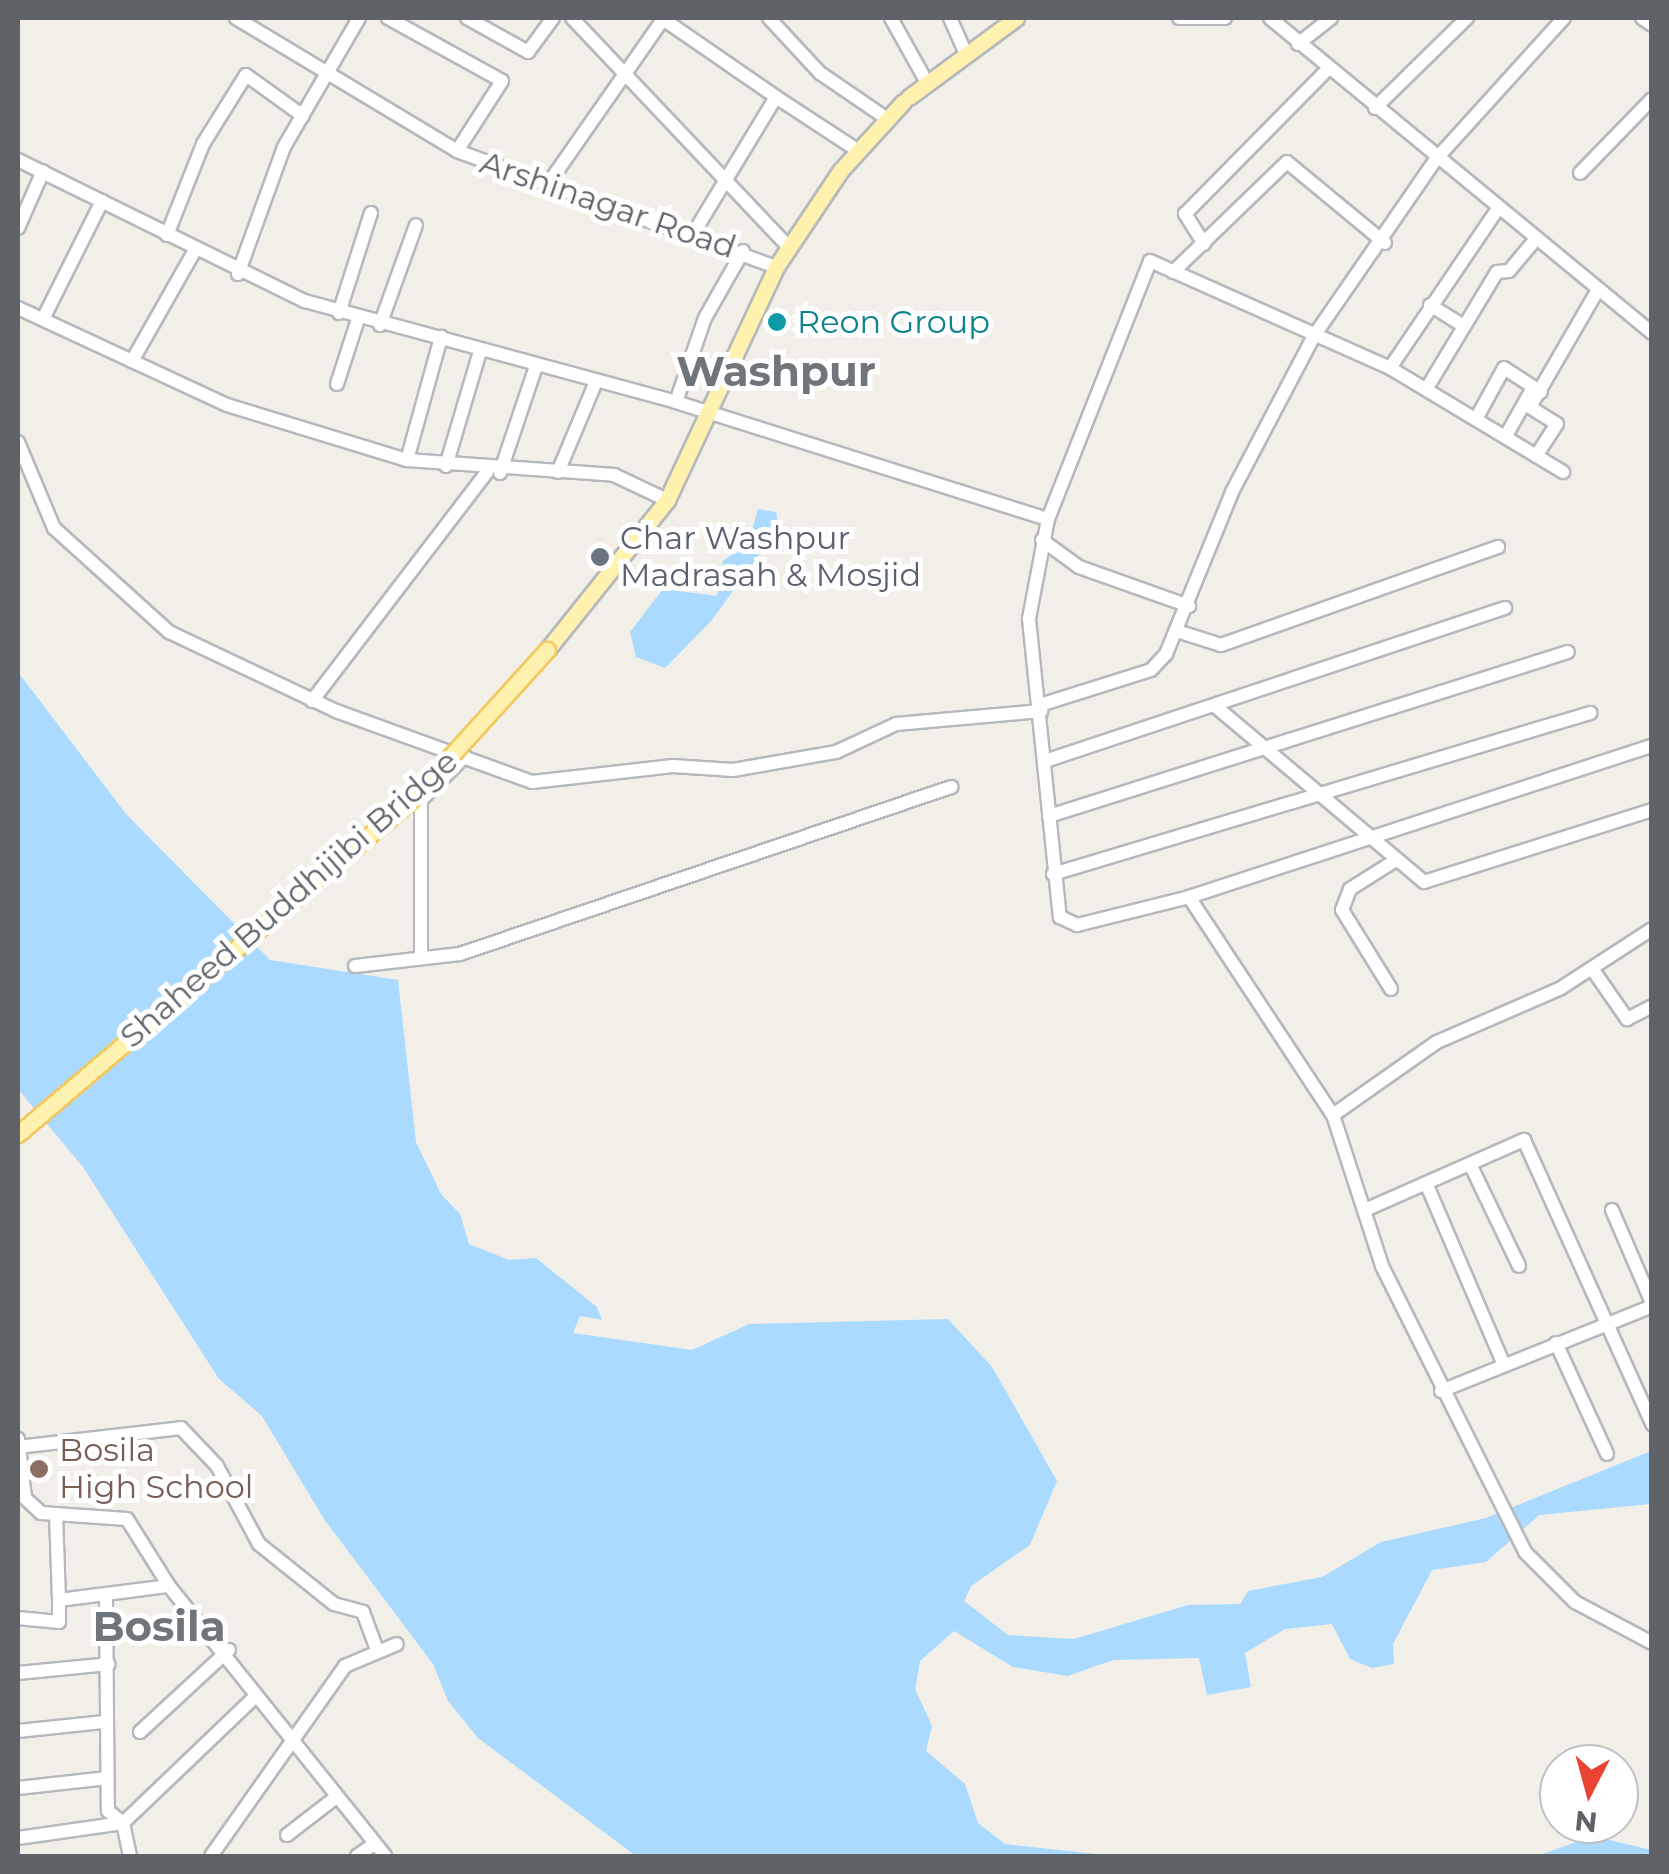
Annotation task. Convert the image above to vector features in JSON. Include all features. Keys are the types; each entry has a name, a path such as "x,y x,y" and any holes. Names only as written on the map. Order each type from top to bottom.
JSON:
{"main road":[{"name":"Shaheed Buddhijibi Bridge","path":"18,1134 410,801 547,650 666,500 776,267 857,150 926,81 1016,18"}],"street":[{"name":"Arshinagar Road","path":"236,18 323,78 458,151 546,187 743,251 776,267"},
{"path":"238,274 304,116 359,18"},
{"path":"388,18 502,81 458,151"},
{"path":"473,19 528,52 552,18"},
{"path":"572,18 786,244"},
{"path":"546,187 663,18 857,150"},
{"path":"768,18 820,74 886,118"},
{"path":"891,18 926,81"},
{"path":"950,18 965,52"},
{"path":"1179,18 1225,18"},
{"path":"1270,18 1326,71 1437,158 1533,242 1652,333"},
{"path":"1298,44 1330,18"},
{"path":"1375,108 1467,18"},
{"path":"18,442 54,528 98,575 169,632 312,701 532,782 673,766 734,770 836,752 896,724 1040,708 1152,670 1180,632 1232,492 1314,336 1385,243 1437,158 1564,18"},
{"path":"1642,18 1652,25"},
{"path":"1204,244 1184,214 1326,71"},
{"path":"167,235 203,144 246,75 304,116"},
{"path":"693,234 776,97"},
{"path":"1580,173 1652,99"},
{"path":"18,160 238,274 339,313 441,338 534,369 676,402 708,418 1048,519"},
{"path":"1173,272 1287,162 1385,243"},
{"path":"18,228 42,171"},
{"path":"43,319 102,202"},
{"path":"1390,368 1498,210"},
{"path":"339,313 371,213"},
{"path":"380,326 416,225"},
{"path":"1427,388 1497,272 1509,271 1533,242"},
{"path":"132,361 195,250"},
{"path":"676,402 705,318 743,251"},
{"path":"1563,472 1507,434 1390,368 1150,261 1133,294 1048,519 1029,619 1045,761 1052,874 1066,925 1189,897 1365,836 1652,746"},
{"path":"1507,434 1596,293"},
{"path":"1430,306 1464,326"},
{"path":"18,308 227,405 407,460 493,472 614,475 666,500"},
{"path":"336,384 358,319"},
{"path":"407,460 441,338"},
{"path":"446,466 480,350"},
{"path":"1476,419 1504,368 1537,389"},
{"path":"312,701 493,472 534,369"},
{"path":"558,472 595,384"},
{"path":"1536,456 1557,424 1530,407 1537,389"},
{"path":"1042,540 1079,568 1188,606"},
{"path":"1180,632 1221,645 1498,547"},
{"path":"1045,761 1505,608"},
{"path":"1049,816 1568,652"},
{"path":"1215,706 1424,882 1652,810"},
{"path":"1052,874 1590,712"},
{"path":"421,953 421,800 465,756"},
{"path":"355,966 421,953 460,954 951,786"},
{"path":"1391,989 1342,910 1350,889 1396,860"},
{"path":"1189,897 1333,1115 1365,1210 1441,1391 1525,1552 1575,1602 1652,1643"},
{"path":"1333,1115 1437,1042 1594,970 1652,929"},
{"path":"1594,970 1627,1019 1652,1006"},
{"path":"1365,1210 1524,1140 1652,1424"},
{"path":"1470,1164 1519,1266"},
{"path":"1426,1183 1504,1365"},
{"path":"1441,1391 1652,1304 1612,1210"},
{"path":"1556,1343 1607,1454"},
{"path":"378,1650 363,1612 334,1604 259,1544 216,1466 181,1428 18,1444 21,1498 56,1514 121,1515 169,1586 229,1650 254,1698 384,1856"},
{"path":"18,1618 59,1622 56,1514"},
{"path":"59,1600 106,1599 169,1586"},
{"path":"106,1599 108,1664 104,1722 108,1811 123,1824 130,1856"},
{"path":"210,1856 345,1666 397,1644"},
{"path":"140,1732 229,1650"},
{"path":"18,1673 108,1664"},
{"path":"18,1838 123,1824 254,1698"},
{"path":"18,1731 104,1722"},
{"path":"18,1788 107,1778"},
{"path":"287,1835 335,1798"},
{"path":"357,1856 374,1844"}],"water":[{"path":"758,509 776,512 779,527 712,620 665,668 636,657 630,632 663,589 717,596 723,561 748,544"},
{"path":"18,672 126,814 270,960 398,980 416,1142 441,1194 460,1214 469,1244 509,1260 536,1258 597,1307 602,1320 580,1316 573,1333 692,1350 749,1324 948,1319 992,1367 1057,1481 1030,1545 971,1586 964,1601 1008,1635 1074,1639 1188,1605 1240,1604 1248,1591 1322,1577 1381,1542 1486,1518 1651,1451 1651,1504 1539,1515 1486,1562 1432,1570 1393,1644 1394,1664 1372,1668 1350,1659 1332,1624 1285,1629 1245,1653 1251,1687 1207,1695 1199,1658 1113,1660 1068,1676 1013,1667 954,1631 920,1661 915,1689 932,1726 926,1751 965,1784 978,1823 1005,1844 1114,1856 636,1856 478,1738 448,1701 433,1664 324,1519 262,1416 219,1379 83,1167 18,1089"},
{"path":"1571,1844 1626,1844 1651,1850 1651,1856 1537,1856"}],"place":[{"name":"Reon Group","path":"777,322"},
{"name":"Char Washpur Madrasah & Mosjid","path":"600,557"},
{"name":"Bosila High School","path":"39,1469"}],"district":[{"name":"Washpur","path":"776,371"},
{"name":"Bosila","path":"159,1626"}]}
